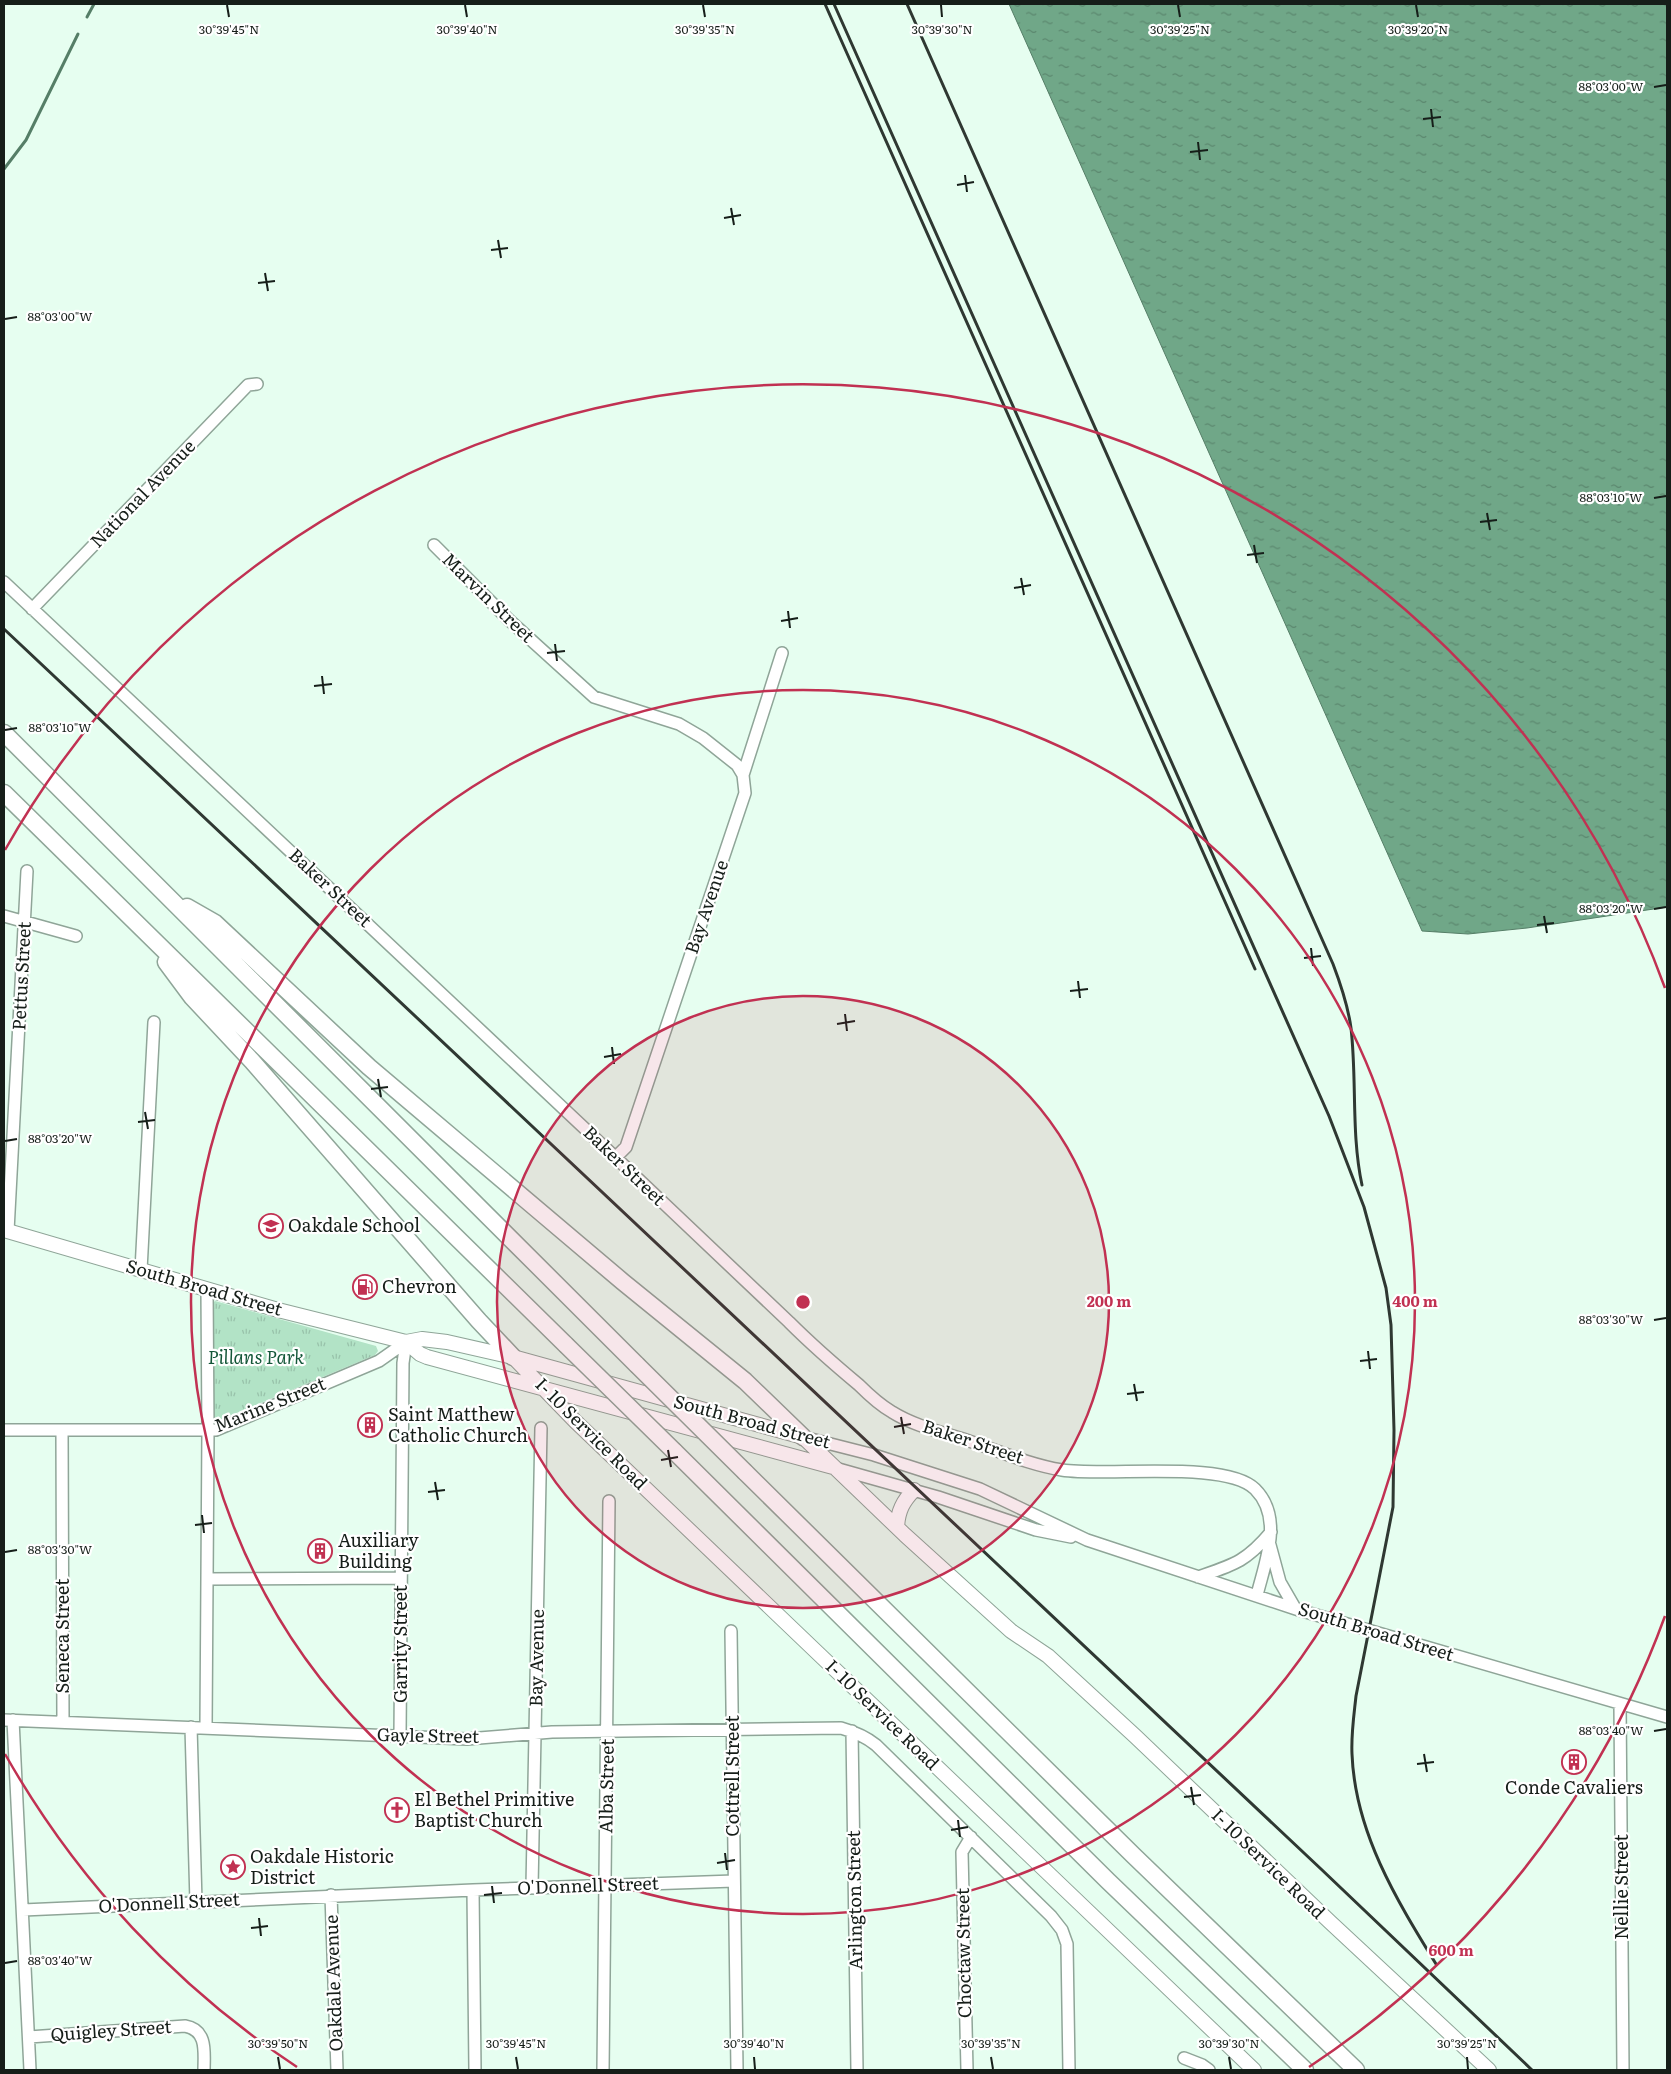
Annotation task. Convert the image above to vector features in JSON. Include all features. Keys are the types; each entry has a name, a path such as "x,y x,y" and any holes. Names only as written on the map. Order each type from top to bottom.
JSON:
{"highway":[{"path":"4,733 745,1472 1133,1855 1356,2070"},
{"path":"4,793 566,1344 1108,1881 1305,2070"},
{"path":"168,896 215,923 369,1067 623,1282 745,1381 803,1437"},
{"path":"138,924 192,997 252,1061 479,1321 514,1357"}],"main road":[{"name":"South Broad Street","path":"6,1231 207,1290 406,1342 422,1339 439,1341 514,1357 803,1437"},
{"name":"South Broad Street","path":"406,1342 420,1354 427,1357 835,1468"},
{"name":"I- 10 Service Road","path":"514,1357 582,1428 1254,2070"},
{"name":"I- 10 Service Road","path":"803,1437 897,1527 1011,1631 1048,1656 1135,1736 1489,2070"},
{"path":"897,1527 898,1515 902,1505 914,1490"}],"street":[{"name":"National Avenue","path":"32,609 248,385 257,384"},
{"name":"Marvin Street","path":"434,545 509,620 594,697 679,724 703,738 737,764 743,775"},
{"name":"Baker Street","path":"4,582 616,1157 820,1352 891,1412 916,1424 1041,1465 1062,1470 1089,1472 1151,1471 1239,1478 1252,1486 1261,1496 1268,1511 1270,1544 1256,1595"},
{"name":"Bay Avenue","path":"616,1157 626,1147 745,793 743,775 782,653"},
{"name":"Pettus Street","path":"6,1231 26,923 27,871"},
{"path":"4,916 76,936"},
{"path":"141,1270 154,1022"},
{"path":"206,1728 207,1290"},
{"name":"Marine Street","path":"4,1430 216,1430 380,1361 406,1342"},
{"name":"Garrity Street","path":"400,1736 403,1363 406,1342"},
{"name":"Bay Avenue","path":"532,1887 541,1428"},
{"name":"Seneca Street","path":"62,1430 63,1721"},
{"name":"South Broad Street","path":"803,1437 874,1455 980,1489 1087,1540 1198,1577 1295,1608 1667,1717"},
{"name":"South Broad Street","path":"835,1468 914,1490 1036,1530 1087,1540"},
{"name":"Alba Street","path":"603,2070 609,1501"},
{"path":"1198,1577 1242,1560 1258,1548 1270,1532"},
{"path":"1270,1544 1280,1582 1295,1608"},
{"path":"207,1579 402,1578"},
{"name":"Cottrell Street","path":"731,1631 734,1730 737,2070"},
{"name":"Nellie Street","path":"1620,1704 1623,2070"},
{"path":"8,1720 23,1910 30,2070"},
{"name":"Gayle Street","path":"8,1720 467,1739 552,1732 841,1728 852,1731"},
{"path":"192,1727 196,1902"},
{"path":"852,1731 865,1736 876,1745 1051,1916 1062,1930 1067,1944 1069,2070"},
{"name":"Arlington Street","path":"852,1731 857,2070"},
{"name":"Choctaw Street","path":"966,2070 962,1852 971,1837"},
{"name":"O'Donnell Street","path":"23,1910 331,1895 734,1881"},
{"path":"473,1890 475,2070"},
{"name":"Oakdale Avenue","path":"331,1895 337,2070"},
{"name":"Quigley Street","path":"28,2037 185,2026 194,2028 200,2034 203,2042 204,2070"},
{"path":"1184,2058 1209,2070"}],"green space":[{"name":"Pillans Park","path":"215,1301 376,1346 378,1351 375,1355 215,1422 213,1420 213,1303"}],"water":[{"path":"1009,4 1667,4 1667,907 1527,928 1468,934 1422,931"}],"waterway":[{"path":"87,17 94,4"},
{"path":"4,169 26,140 78,34"}],"railway":[{"path":"825,4 1255,969"},
{"path":"834,4 1329,1116 1364,1207 1386,1288 1391,1325 1394,1430 1393,1507 1356,1696 1352,1732 1352,1754 1355,1783 1369,1838 1406,1915 1436,1964"},
{"path":"907,4 1333,964 1344,996 1351,1028 1356,1146 1362,1185"},
{"path":"4,629 1532,2070"}],"place":[{"name":"Oakdale School","path":"271,1226"},
{"name":"Chevron","path":"365,1287"},
{"name":"Saint Matthew Catholic Church","path":"370,1425"},
{"name":"Auxiliary Building","path":"320,1551"},
{"name":"Conde Cavaliers","path":"1574,1762"},
{"name":"El Bethel Primitive Baptist Church","path":"397,1810"},
{"name":"Oakdale Historic District","path":"233,1867"}]}
